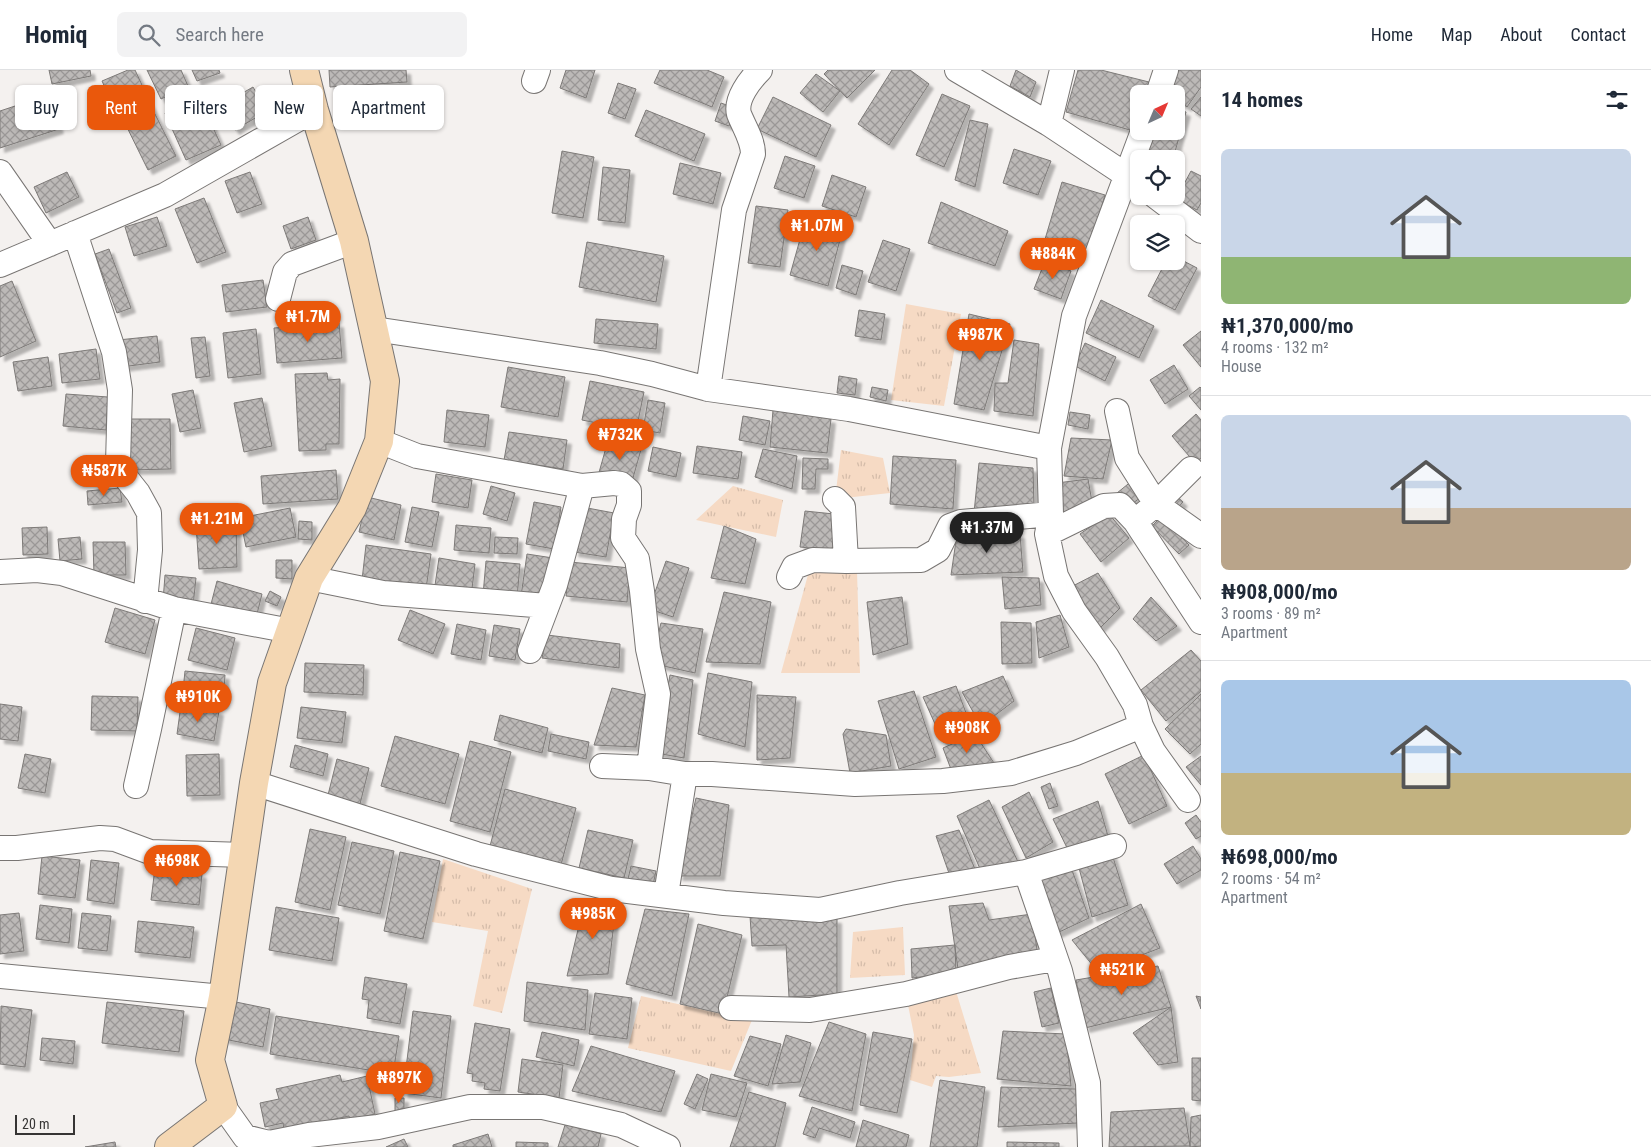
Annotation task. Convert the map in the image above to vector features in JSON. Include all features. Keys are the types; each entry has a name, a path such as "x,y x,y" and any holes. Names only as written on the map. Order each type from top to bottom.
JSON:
{"street":[{"path":"304,70 308,85"},
{"path":"708,389 734,210 753,154 753,148 738,111 742,94 750,80 760,70"},
{"path":"957,70 1049,124 1130,178"},
{"path":"1049,124 1062,70"},
{"path":"1161,85 1166,70"},
{"path":"0,265 164,196 279,130"},
{"path":"320,130 354,241 385,381 379,441 352,508 309,578 272,683 254,783 223,997 210,1060 223,1106 247,1142 269,1143 309,1135 378,1127 470,1107 543,1107 621,1125 668,1147"},
{"path":"0,172 50,244"},
{"path":"1130,184 1074,316 1049,448 1049,524 1056,576 1074,611 1107,657 1135,705 1141,726 1152,751 1188,800"},
{"path":"1167,205 1201,231"},
{"path":"75,233 114,352 120,390 118,463 123,474 138,493 149,513 150,550 145,600"},
{"path":"278,299 285,272 292,264 354,241"},
{"path":"374,329 600,363 708,389 849,409 1049,448"},
{"path":"1117,411 1128,458 1156,504 1201,536"},
{"path":"379,441 417,456 582,486 614,482 621,484 629,491 629,505 624,519 623,538 637,559 648,648 658,694 649,768"},
{"path":"1135,521 1156,504 1191,469"},
{"path":"530,651 555,585 582,486"},
{"path":"835,499 843,507 846,561"},
{"path":"789,577 794,567 813,560 921,560 938,550 950,526 962,522 1049,524 1104,506 1120,505 1135,521 1201,622"},
{"path":"0,572 37,570 62,574 174,609 291,631"},
{"path":"309,578 383,593 547,606"},
{"path":"136,786 150,729 174,609"},
{"path":"602,766 649,768 685,774 712,774 855,784 943,781 1011,773 1076,753 1141,726"},
{"path":"666,895 685,774"},
{"path":"254,783 476,854 612,889 724,902 820,910 1026,872 1114,846"},
{"path":"0,848 17,848 100,838 115,839 150,852 244,855"},
{"path":"1026,872 1060,971 1088,1083 1090,1147"},
{"path":"731,1008 810,1010 906,994 1009,967 1056,959"},
{"path":"0,976 223,997"},
{"path":"169,1147 223,1106"}],"green space":[{"path":"906,304 961,314 944,406 891,400"},
{"path":"841,450 883,458 890,493 835,499"},
{"path":"733,486 783,500 776,537 696,520"},
{"path":"809,571 857,571 860,673 781,673"},
{"path":"443,859 532,889 502,1013 473,1006 488,931 432,922"},
{"path":"903,927 905,975 850,978 853,932"},
{"path":"955,988 981,1073 949,1077 936,1076 932,1087 910,1080 914,1035 908,1005"},
{"path":"641,996 752,1020 731,1071 628,1048"}],"building":[{"path":"49,70 90,70 91,76 52,84"},
{"path":"128,70 135,70 142,85 104,85 102,81"},
{"path":"147,70 181,70 188,85 165,85 165,97 161,99"},
{"path":"192,70 219,70 220,73 197,81"},
{"path":"329,70 406,70 407,82 333,85 333,87 330,87"},
{"path":"566,70 595,70 586,98 560,88"},
{"path":"660,70 707,70 724,77 712,107 654,83"},
{"path":"828,70 875,70 847,98 824,74"},
{"path":"892,70 910,70 929,84 889,145 858,124"},
{"path":"1016,70 1036,82 1030,97 1010,86"},
{"path":"1078,70 1101,70 1149,82 1148,85 1130,85 1130,130 1066,112"},
{"path":"1177,70 1201,70 1201,87 1187,107 1185,106 1185,85 1172,85"},
{"path":"816,74 840,91 823,112 800,93"},
{"path":"618,83 636,89 625,119 608,113"},
{"path":"253,87 255,90 255,118 245,124 245,92"},
{"path":"942,94 970,106 944,167 916,155"},
{"path":"773,97 831,125 816,157 757,129"},
{"path":"1201,97 1201,116 1191,109"},
{"path":"721,103 735,108 729,126 715,121"},
{"path":"15,106 15,130 56,130 0,148 0,111"},
{"path":"646,110 705,134 694,161 635,136"},
{"path":"155,114 176,156 148,170 128,130 155,130"},
{"path":"970,120 988,124 975,187 955,180"},
{"path":"173,130 214,130 221,145 186,160"},
{"path":"1147,140 1178,140 1175,150 1144,150"},
{"path":"1014,149 1051,161 1038,195 1003,183"},
{"path":"562,151 594,157 583,218 552,213"},
{"path":"785,156 815,166 804,198 774,188"},
{"path":"680,163 721,173 713,204 673,194"},
{"path":"603,167 630,170 625,223 598,220"},
{"path":"1191,171 1201,176 1201,203 1197,210 1185,204 1185,182"},
{"path":"67,172 79,197 46,213 34,187"},
{"path":"250,172 262,204 237,213 225,181"},
{"path":"832,175 866,187 856,217 822,206"},
{"path":"1062,182 1105,195 1086,259 1043,246"},
{"path":"204,198 226,252 197,263 175,209"},
{"path":"941,202 1008,231 995,266 928,243"},
{"path":"756,206 788,210 780,267 748,263"},
{"path":"157,217 167,246 134,256 125,227"},
{"path":"308,217 316,240 291,249 283,226"},
{"path":"806,218 843,228 828,286 790,275"},
{"path":"883,240 910,249 896,291 868,282"},
{"path":"587,242 664,256 656,302 579,287"},
{"path":"109,249 131,308 117,313 95,254"},
{"path":"1045,261 1071,271 1061,299 1034,289"},
{"path":"1185,262 1197,268 1175,310 1148,296 1161,270 1185,270"},
{"path":"842,265 863,271 856,295 836,288"},
{"path":"263,280 267,307 226,312 222,285"},
{"path":"12,281 36,341 0,357 0,286"},
{"path":"1101,300 1154,326 1139,358 1086,333"},
{"path":"859,310 885,314 881,340 855,336"},
{"path":"969,314 1010,324 984,410 954,404"},
{"path":"596,319 658,324 656,349 594,343"},
{"path":"339,323 342,358 277,363 274,328"},
{"path":"256,329 261,374 228,378 223,333"},
{"path":"1201,331 1201,367 1183,345"},
{"path":"157,336 160,362 121,367 118,340"},
{"path":"205,337 210,376 196,378 191,338"},
{"path":"1014,340 1039,344 1033,416 994,411 995,383 1008,383"},
{"path":"1085,343 1116,357 1105,381 1075,366"},
{"path":"96,349 100,379 62,383 59,354"},
{"path":"48,357 52,386 18,391 13,362"},
{"path":"1174,365 1188,389 1165,404 1150,380"},
{"path":"508,367 565,377 558,417 501,407"},
{"path":"327,373 328,380 340,379 339,444 326,444 326,450 299,451 295,374"},
{"path":"839,376 857,379 855,395 837,393"},
{"path":"590,381 644,392 636,431 582,420"},
{"path":"872,387 888,390 886,401 870,397"},
{"path":"1201,388 1201,410 1189,396"},
{"path":"193,390 201,428 180,432 172,394"},
{"path":"66,394 108,397 106,430 63,426"},
{"path":"262,398 272,446 244,452 234,403"},
{"path":"648,400 665,403 660,433 643,430"},
{"path":"447,410 489,415 485,447 444,442"},
{"path":"773,410 831,419 827,453 770,447"},
{"path":"1070,412 1090,415 1088,429 1068,425"},
{"path":"1196,414 1201,420 1201,458 1195,463 1172,436"},
{"path":"743,416 770,421 765,445 739,440"},
{"path":"128,419 170,419 171,469 129,470"},
{"path":"509,432 567,440 563,469 504,460"},
{"path":"609,437 642,446 631,485 598,476"},
{"path":"1071,438 1112,440 1103,479 1064,476"},
{"path":"697,446 742,452 738,479 693,473"},
{"path":"653,447 681,453 676,477 648,471"},
{"path":"763,449 797,456 792,489 755,477"},
{"path":"893,456 956,460 953,509 890,504"},
{"path":"803,458 828,459 828,469 816,469 815,489 802,489"},
{"path":"979,463 1033,468 1034,507 974,513"},
{"path":"336,470 338,499 263,504 261,476"},
{"path":"436,474 472,480 468,508 432,502"},
{"path":"1088,479 1092,502 1059,514 1057,483"},
{"path":"1133,480 1145,494 1128,507 1117,493"},
{"path":"491,486 515,493 507,521 483,514"},
{"path":"120,488 122,502 88,505 87,491"},
{"path":"1173,493 1183,502 1172,514"},
{"path":"367,497 401,505 394,540 359,532"},
{"path":"534,502 561,507 554,549 526,544"},
{"path":"412,507 439,512 432,547 405,542"},
{"path":"582,507 614,513 606,557 574,552"},
{"path":"290,508 296,537 246,547 240,518"},
{"path":"805,511 834,514 837,551 800,547"},
{"path":"1109,514 1129,538 1101,562 1080,534"},
{"path":"1162,516 1189,545 1179,554 1152,526"},
{"path":"299,521 312,522 312,540 298,539"},
{"path":"236,522 237,567 199,569 196,524"},
{"path":"456,525 491,528 489,553 454,550"},
{"path":"724,526 756,539 745,584 711,578"},
{"path":"47,527 48,554 23,555 22,528"},
{"path":"957,534 1020,534 1023,572 951,575"},
{"path":"80,537 82,559 60,561 58,539"},
{"path":"495,537 518,538 517,554 494,553"},
{"path":"93,542 125,542 126,575 94,575"},
{"path":"366,545 431,554 426,589 362,580"},
{"path":"527,554 553,558 547,599 521,596"},
{"path":"439,558 475,564 471,597 434,592"},
{"path":"276,560 292,560 292,579 276,578"},
{"path":"486,561 520,564 517,598 483,595"},
{"path":"666,561 689,568 673,617 649,609"},
{"path":"570,562 630,568 627,602 566,596"},
{"path":"1098,573 1120,608 1098,630 1069,588"},
{"path":"165,575 196,578 193,606 163,601"},
{"path":"1002,577 1039,578 1041,605 1005,609"},
{"path":"217,581 262,594 255,622 210,608"},
{"path":"270,591 281,597 277,606 265,601"},
{"path":"724,592 771,602 760,664 706,662"},
{"path":"902,597 908,644 873,655 867,602"},
{"path":"1151,597 1177,626 1156,641 1133,619"},
{"path":"115,608 155,620 145,654 105,642"},
{"path":"410,610 445,624 433,654 398,640"},
{"path":"1060,615 1069,647 1039,658 1036,622"},
{"path":"1001,622 1031,623 1032,663 1002,664"},
{"path":"661,623 703,629 695,673 659,665 654,651"},
{"path":"457,624 486,630 481,660 451,654"},
{"path":"494,625 520,629 515,660 489,656"},
{"path":"196,628 235,638 227,670 188,660"},
{"path":"547,635 620,644 619,668 542,658"},
{"path":"1191,650 1201,661 1201,691 1166,721 1141,690"},
{"path":"305,663 364,665 363,695 304,692"},
{"path":"185,671 225,675 223,704 182,700"},
{"path":"708,673 752,682 745,747 698,734"},
{"path":"670,675 693,680 684,758 656,753"},
{"path":"1003,676 1014,701 981,726 962,692"},
{"path":"956,686 972,729 943,742 923,697"},
{"path":"612,688 645,695 636,747 594,745"},
{"path":"914,691 936,757 899,769 878,701"},
{"path":"1201,694 1201,744 1190,754 1165,729"},
{"path":"757,695 796,697 790,758 757,760"},
{"path":"92,696 138,697 137,731 91,730"},
{"path":"0,704 22,707 18,741 0,739"},
{"path":"181,705 219,711 214,741 177,734"},
{"path":"301,707 346,712 342,743 297,738"},
{"path":"500,715 548,728 542,753 494,740"},
{"path":"846,729 886,735 891,766 850,773 843,734"},
{"path":"551,734 589,742 586,759 548,751"},
{"path":"975,734 994,763 952,772 943,748"},
{"path":"395,736 459,754 445,804 381,786"},
{"path":"470,741 511,752 490,832 450,821"},
{"path":"295,745 328,754 323,776 290,767"},
{"path":"25,754 51,759 45,793 18,788"},
{"path":"219,754 220,795 187,796 186,755"},
{"path":"1144,755 1167,806 1129,824 1105,774"},
{"path":"1201,756 1201,785 1186,767"},
{"path":"337,759 369,768 360,804 328,795"},
{"path":"1050,783 1058,806 1049,809 1041,787"},
{"path":"505,789 576,808 561,865 490,846"},
{"path":"1029,792 1053,842 1026,858 1002,807"},
{"path":"696,798 729,805 720,876 678,876"},
{"path":"989,800 1019,864 981,871 957,816"},
{"path":"1098,801 1108,836 1070,854 1053,819"},
{"path":"1196,815 1201,822 1201,836 1196,839 1185,823"},
{"path":"310,829 346,837 330,910 295,902"},
{"path":"588,830 633,840 624,878 579,868"},
{"path":"959,830 977,874 951,879 936,836"},
{"path":"352,842 394,851 380,914 338,905"},
{"path":"1193,846 1201,859 1201,870 1177,884 1164,864"},
{"path":"400,852 440,861 423,939 384,931"},
{"path":"1112,854 1128,905 1092,917 1079,868"},
{"path":"42,856 80,860 75,898 38,894"},
{"path":"91,860 119,863 114,904 87,900"},
{"path":"631,866 656,871 653,885 628,879"},
{"path":"1071,867 1089,918 1055,934 1039,878"},
{"path":"155,868 202,874 199,905 151,900"},
{"path":"585,900 616,906 608,974 567,976"},
{"path":"983,903 989,920 1032,914 1038,957 958,969 949,906"},
{"path":"1141,904 1160,948 1098,972 1072,940"},
{"path":"40,905 72,909 69,943 36,939"},
{"path":"276,907 339,918 332,961 269,950"},
{"path":"645,909 689,914 672,996 626,984"},
{"path":"19,913 24,951 0,954 0,915"},
{"path":"82,913 111,916 107,951 78,948"},
{"path":"750,916 837,919 837,994 789,997 786,945 752,946"},
{"path":"138,921 194,927 190,958 135,952"},
{"path":"698,924 742,935 723,1014 680,1004"},
{"path":"955,945 956,973 912,978 911,949"},
{"path":"1158,966 1171,1007 1085,1028 1076,980"},
{"path":"365,977 407,984 400,1024 367,1018 369,1000 362,999"},
{"path":"527,982 588,990 585,1030 524,1021"},
{"path":"1051,988 1059,1023 1042,1027 1034,992"},
{"path":"595,993 632,998 627,1039 589,1034"},
{"path":"1196,996 1201,997 1201,1009"},
{"path":"231,1001 270,1009 263,1047 224,1039"},
{"path":"107,1002 184,1011 179,1052 102,1043"},
{"path":"1,1006 32,1010 25,1067 0,1064"},
{"path":"1171,1007 1178,1062 1158,1065 1133,1033"},
{"path":"413,1011 451,1016 441,1098 403,1093"},
{"path":"276,1016 399,1036 393,1074 270,1054"},
{"path":"829,1022 866,1034 852,1111 799,1096"},
{"path":"475,1023 510,1029 500,1091 484,1089 485,1083 472,1081 473,1074 467,1073"},
{"path":"1003,1031 1066,1034 1071,1086 997,1079"},
{"path":"542,1032 579,1040 574,1066 536,1057"},
{"path":"873,1032 912,1039 897,1113 860,1105"},
{"path":"786,1035 811,1043 800,1082 772,1084"},
{"path":"750,1036 781,1044 768,1086 734,1076"},
{"path":"42,1038 75,1041 73,1064 40,1060"},
{"path":"591,1046 675,1071 661,1112 572,1091"},
{"path":"1192,1058 1201,1058 1201,1101 1192,1100"},
{"path":"522,1059 563,1065 559,1098 518,1092"},
{"path":"697,1074 708,1079 695,1109 684,1104"},
{"path":"711,1074 747,1083 736,1117 702,1110"},
{"path":"340,1075 342,1082 367,1076 375,1114 350,1120 349,1116 284,1130 283,1123 265,1127 260,1103 279,1099 276,1089"},
{"path":"940,1080 985,1087 977,1147 930,1147"},
{"path":"1001,1087 1076,1089 1078,1123 998,1127"},
{"path":"749,1092 786,1103 775,1147 730,1147"},
{"path":"395,1098 404,1098 404,1108 395,1111"},
{"path":"812,1107 855,1122 850,1138 819,1128 815,1138 803,1134"},
{"path":"1184,1108 1190,1146 1109,1147 1111,1112"},
{"path":"1201,1115 1201,1146 1190,1147 1191,1117"},
{"path":"863,1120 909,1135 906,1147 856,1147"},
{"path":"566,1122 601,1134 598,1147 558,1147"},
{"path":"488,1134 492,1147 453,1147 453,1145"},
{"path":"404,1139 408,1147 386,1147"},
{"path":"115,1142 116,1147 85,1147"},
{"path":"516,1142 548,1143 548,1147 516,1147"},
{"path":"1007,1142 1059,1143 1059,1147 1007,1147"}]}
